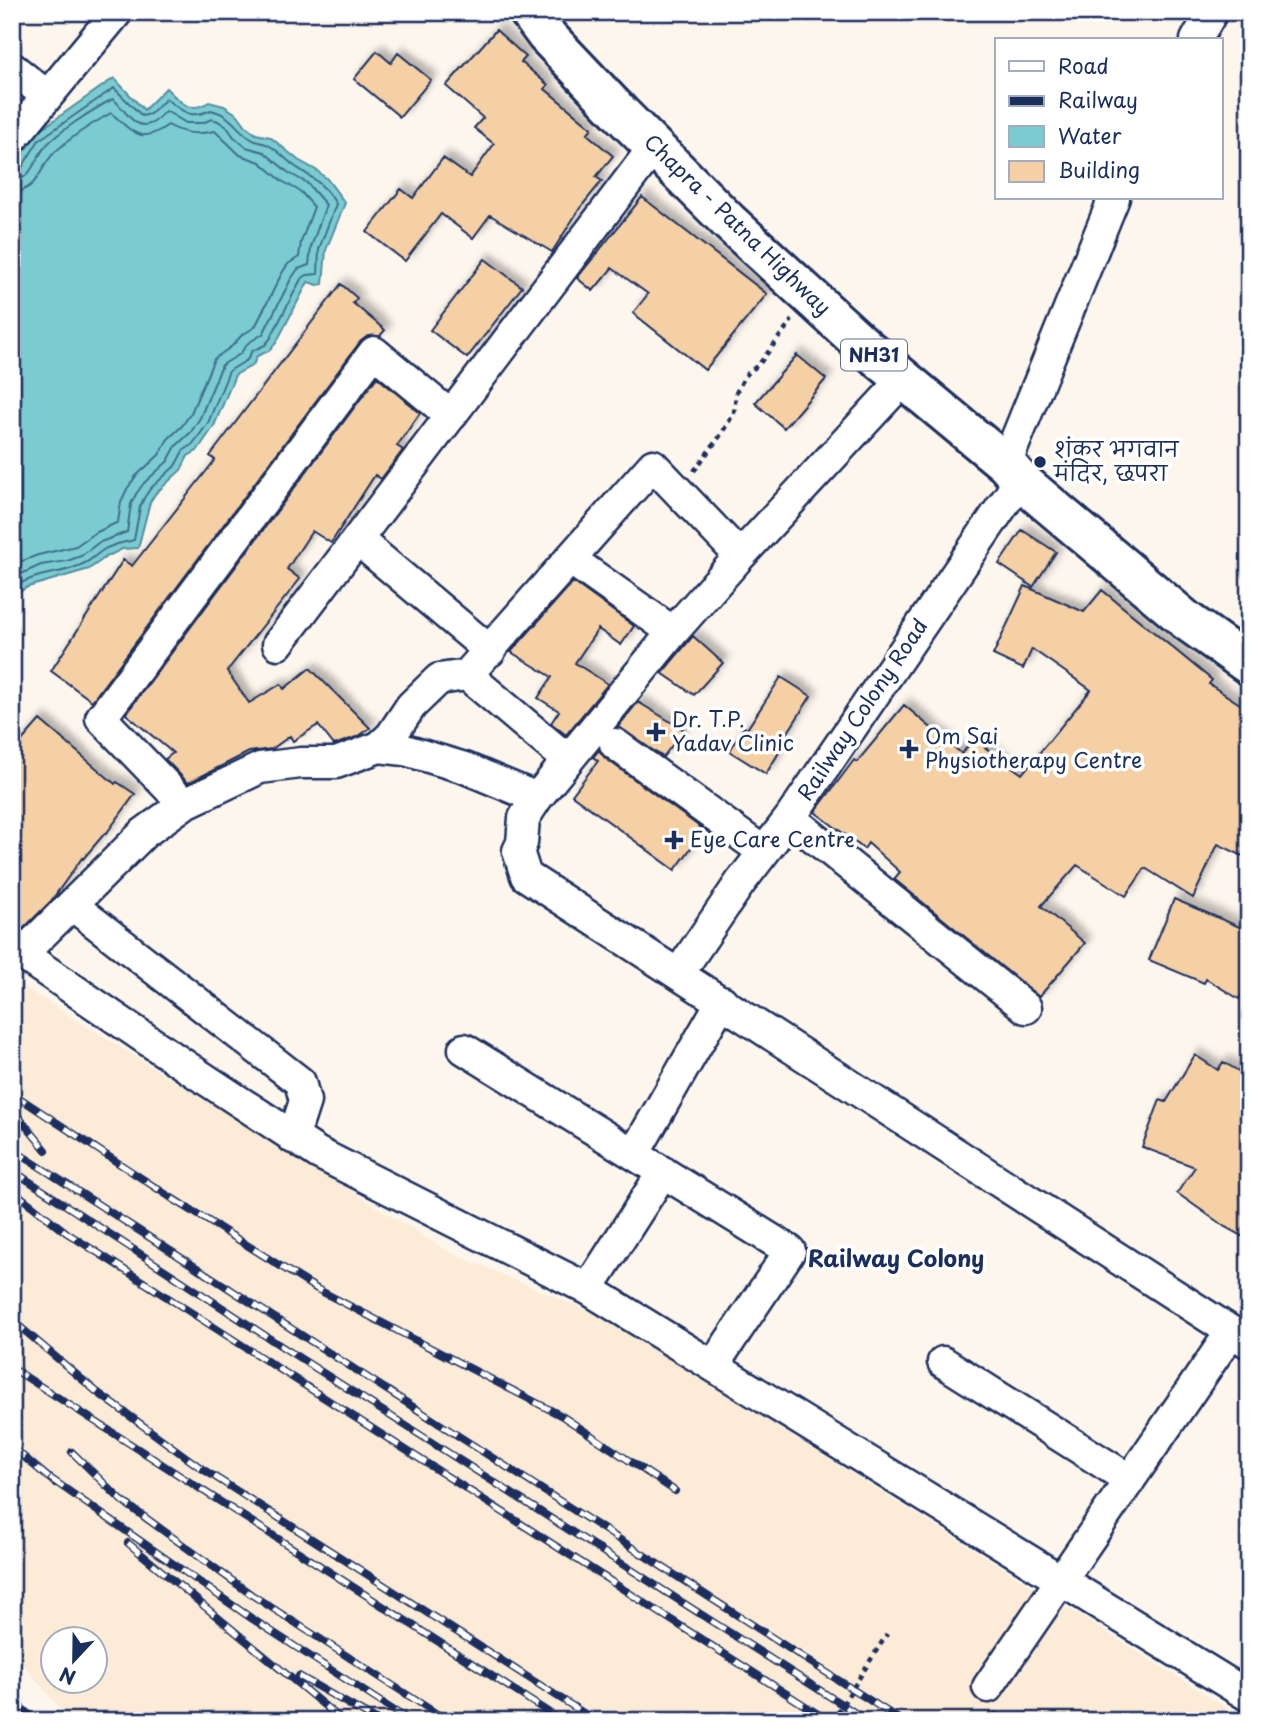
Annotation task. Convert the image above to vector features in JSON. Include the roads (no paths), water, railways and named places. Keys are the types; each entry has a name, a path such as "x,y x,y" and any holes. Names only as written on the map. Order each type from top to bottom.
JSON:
{"highway":[{"name":"Chapra - Patna Highway","path":"529,12 546,35 654,147 729,222 812,298 1187,621 1249,665"}],"street":[{"path":"12,139 117,12"},
{"path":"1197,38 1212,12"},
{"path":"12,68 47,96"},
{"path":"278,644 654,147"},
{"name":"Railway Colony Road","path":"679,973 740,883 790,818 1013,472 1113,200"},
{"path":"184,804 101,718 374,352 451,416"},
{"path":"904,379 740,556 673,632 568,760 524,818 522,843 517,851 526,876 722,1000 1240,1337 1130,1480 988,1687"},
{"path":"16,950 34,942 144,833 184,804 260,768 301,763 336,763 379,747 391,736 411,706 439,679 467,675 653,465 740,556"},
{"path":"358,540 489,651"},
{"path":"570,559 673,632"},
{"path":"467,675 568,760"},
{"path":"615,744 764,852"},
{"path":"379,747 405,750 466,768 537,798"},
{"path":"790,818 1026,1008"},
{"path":"72,905 300,1082 304,1101 293,1138"},
{"path":"16,950 293,1138 369,1180 588,1289 1249,1696"},
{"path":"634,1154 722,1000"},
{"path":"464,1049 790,1251 713,1366"},
{"path":"588,1289 663,1172"},
{"path":"943,1362 1130,1480"}],"water":[{"path":"114,78 144,110 166,88 191,107 209,102 224,106 238,115 256,134 270,137 298,160 316,170 327,179 345,203 326,250 323,284 308,282 276,343 269,351 257,356 253,365 235,375 214,426 197,451 188,456 181,470 150,502 138,548 122,549 89,569 28,587 12,596 12,169 33,135"}],"railway":[{"path":"12,1093 317,1289 562,1416 675,1491"},
{"path":"12,1109 46,1150"},
{"path":"12,1149 902,1721"},
{"path":"12,1170 281,1346 868,1721"},
{"path":"12,1190 67,1233 829,1721"},
{"path":"12,1320 97,1392 201,1468 596,1721"},
{"path":"12,1368 562,1721"},
{"path":"12,1447 55,1483"},
{"path":"72,1452 121,1500 252,1595 448,1721"},
{"path":"50,1478 251,1618 410,1721"},
{"path":"128,1543 343,1721"},
{"path":"299,1676 378,1721"},
{"path":"12,1698 35,1721"}],"place":[{"name":"शंकर भगवान मंदिर, छपरा","path":"1040,462"},
{"name":"Dr. T.P. Yadav Clinic","path":"656,732"},
{"name":"Om Sai Physiotherapy Centre","path":"909,749"},
{"name":"Eye Care Centre","path":"674,840"}],"district":[{"name":"Railway Colony","path":"896,1259"}]}
